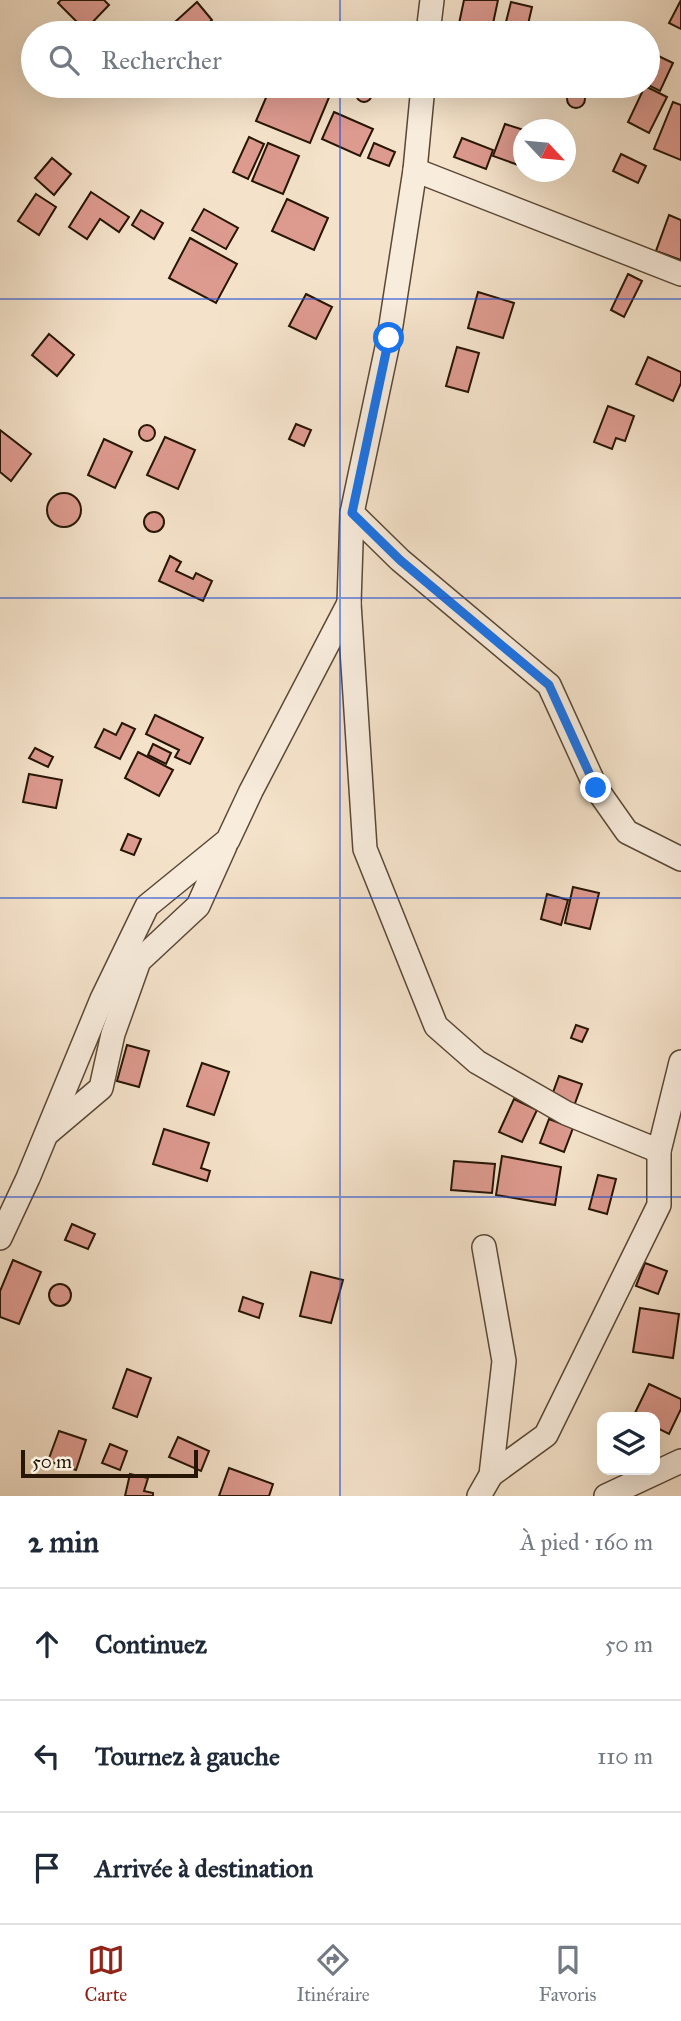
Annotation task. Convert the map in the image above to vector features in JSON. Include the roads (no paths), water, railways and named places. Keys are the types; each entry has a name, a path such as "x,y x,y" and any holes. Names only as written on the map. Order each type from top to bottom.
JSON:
{"street":[{"path":"429,21 432,0"},
{"path":"422,98 415,170 389,338 352,513 349,603 365,849 436,1026 477,1062 566,1113 659,1151"},
{"path":"415,170 681,274"},
{"path":"352,513 400,560 549,685 596,788 627,832 681,859"},
{"path":"46,1135 101,1088 113,1034 139,961 198,906 228,840 349,603"},
{"path":"0,1238 102,999 147,906 228,840"},
{"path":"491,1475 546,1435 659,1205 659,1151 681,1062"},
{"path":"479,1496 491,1475 504,1361 484,1247"},
{"path":"606,1496 681,1461"}]}
